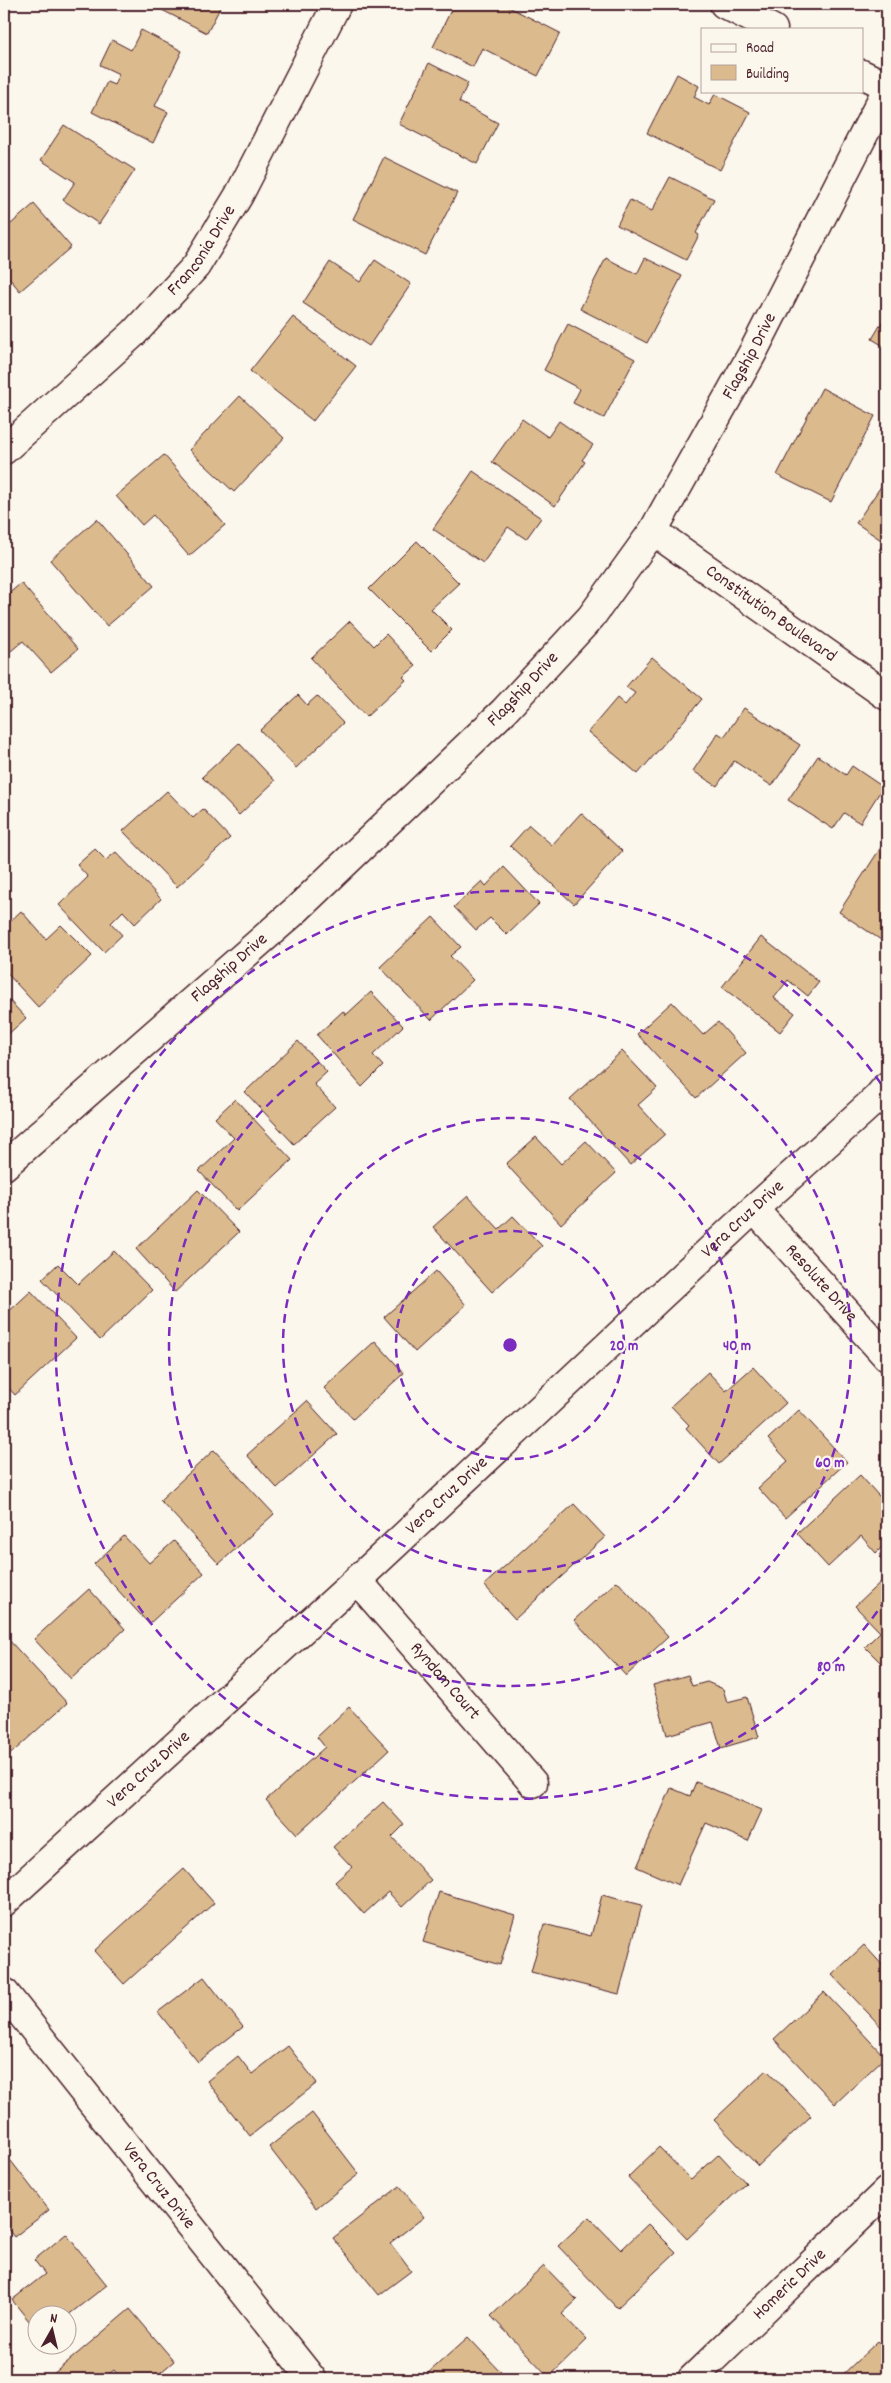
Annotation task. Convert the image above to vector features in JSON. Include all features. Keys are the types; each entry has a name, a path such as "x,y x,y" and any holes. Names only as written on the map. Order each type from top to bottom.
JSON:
{"street":[{"name":"Franconia Drive","path":"4,450 134,332 196,266 239,195 337,4"},
{"path":"724,4 771,28"},
{"path":"864,75 887,88"},
{"name":"Flagship Drive","path":"4,1166 296,910 504,711 591,617 653,531 752,354 887,88"},
{"name":"Constitution Boulevard","path":"653,531 887,696"},
{"name":"Vera Cruz Drive","path":"4,1902 357,1580 754,1209 877,1098 887,1086"},
{"name":"Resolute Drive","path":"754,1209 887,1357"},
{"name":"Ryndam Court","path":"357,1580 533,1783"},
{"name":"Vera Cruz Drive","path":"4,1992 312,2379"},
{"name":"Homeric Drive","path":"692,2379 887,2191"}],"building":[{"path":"165,4 222,4 207,33 162,10"},
{"path":"454,4 503,4 560,33 538,76 482,48 473,67 433,47"},
{"path":"141,30 182,51 155,106 168,112 153,143 92,112 107,82 114,85 119,74 100,65 112,40 131,50"},
{"path":"429,63 468,83 459,102 498,123 477,164 399,124"},
{"path":"677,74 699,86 694,97 709,105 715,94 750,112 720,170 647,133"},
{"path":"64,125 135,170 99,224 63,200 75,182 41,160"},
{"path":"384,157 457,193 425,255 353,219"},
{"path":"670,177 714,199 696,233 699,235 686,260 617,225 630,200 652,211"},
{"path":"34,204 71,247 20,291 4,272 4,230"},
{"path":"606,258 637,274 645,258 682,276 647,343 580,309"},
{"path":"375,260 411,284 369,346 303,303 330,262 360,282"},
{"path":"887,314 887,348 872,339"},
{"path":"293,317 356,366 313,421 250,371"},
{"path":"568,324 635,359 604,418 573,403 580,389 544,370"},
{"path":"822,388 875,416 831,502 777,475"},
{"path":"240,396 284,438 234,492 189,450"},
{"path":"522,419 548,437 559,421 593,445 582,460 585,462 555,506 492,462"},
{"path":"164,455 225,525 189,556 153,515 142,525 116,496"},
{"path":"473,471 541,518 526,539 508,527 483,563 433,529"},
{"path":"884,482 887,484 887,556 879,550 884,542 856,523"},
{"path":"97,519 154,586 107,626 50,560"},
{"path":"417,541 459,583 431,609 452,630 431,651 369,589"},
{"path":"21,583 78,649 51,672 23,641 6,655 4,653 4,598"},
{"path":"350,621 374,646 386,634 416,666 403,677 406,680 366,717 311,658"},
{"path":"652,657 702,699 638,774 588,732 617,698 625,705 635,693 626,687"},
{"path":"298,695 307,705 317,696 343,723 296,768 260,730"},
{"path":"744,708 800,745 772,786 734,761 717,786 693,771 718,733 724,737"},
{"path":"239,743 275,781 239,815 202,777"},
{"path":"818,756 846,775 852,766 883,787 860,823 844,813 833,829 788,800"},
{"path":"167,791 193,818 203,809 230,838 177,887 123,831"},
{"path":"581,813 622,851 574,904 510,846 529,825 552,845"},
{"path":"887,838 887,944 839,912"},
{"path":"95,849 106,860 116,852 161,899 135,924 123,911 111,923 122,935 104,952 59,905 88,877 77,865"},
{"path":"504,867 539,904 507,935 490,918 476,930 454,907 482,881 486,886"},
{"path":"21,911 46,939 61,925 92,956 38,1007 4,970 4,927"},
{"path":"433,917 461,947 450,956 473,980 431,1020 380,967"},
{"path":"761,937 819,982 808,996 788,980 774,998 795,1013 780,1032 722,987"},
{"path":"371,992 403,1026 373,1055 383,1066 362,1087 317,1035 343,1011 346,1015"},
{"path":"4,995 26,1018 4,1038"},
{"path":"672,1002 703,1035 718,1022 746,1053 696,1098 637,1034"},
{"path":"298,1041 327,1072 314,1084 335,1107 294,1144 245,1092"},
{"path":"622,1051 657,1088 638,1105 665,1134 630,1165 570,1099"},
{"path":"235,1099 292,1160 237,1211 199,1171 234,1138 215,1118"},
{"path":"536,1137 561,1164 586,1141 616,1173 561,1224 506,1164"},
{"path":"198,1190 239,1232 175,1292 136,1249"},
{"path":"468,1196 499,1229 513,1216 542,1246 492,1292 433,1227"},
{"path":"114,1251 152,1290 100,1340 42,1279 58,1264 78,1284"},
{"path":"436,1271 466,1305 415,1352 384,1317"},
{"path":"31,1291 76,1338 15,1395 4,1383 4,1332 10,1326 4,1316"},
{"path":"375,1341 404,1373 353,1419 324,1388"},
{"path":"753,1367 786,1403 719,1464 686,1428 689,1425 671,1406 708,1372 726,1391"},
{"path":"307,1401 337,1434 277,1488 247,1455"},
{"path":"799,1410 847,1462 785,1518 758,1488 788,1461 768,1439"},
{"path":"214,1450 274,1514 219,1564 160,1500"},
{"path":"860,1475 887,1505 887,1542 876,1553 861,1536 828,1567 797,1533"},
{"path":"574,1504 605,1537 515,1619 484,1585"},
{"path":"124,1536 149,1563 174,1541 204,1573 149,1624 94,1564"},
{"path":"887,1576 887,1669 865,1647 880,1632 855,1606"},
{"path":"617,1581 668,1637 626,1676 574,1620"},
{"path":"89,1589 125,1629 71,1679 34,1639"},
{"path":"7,1638 67,1703 4,1760 4,1641"},
{"path":"688,1675 692,1686 707,1682 723,1689 727,1702 747,1697 759,1737 721,1748 713,1722 667,1735 653,1685"},
{"path":"349,1707 389,1750 297,1834 266,1800 325,1747 317,1737"},
{"path":"696,1782 762,1810 748,1841 706,1823 678,1885 637,1867 671,1788 690,1796"},
{"path":"383,1802 404,1825 392,1837 431,1880 402,1907 388,1892 364,1914 335,1882 352,1867 333,1847"},
{"path":"184,1869 214,1903 124,1984 94,1951"},
{"path":"439,1892 515,1915 500,1965 423,1942"},
{"path":"602,1895 642,1905 619,1994 531,1972 544,1924 591,1936"},
{"path":"864,1945 887,1970 887,2033 832,1975"},
{"path":"204,1977 243,2027 198,2062 158,2012"},
{"path":"824,1992 885,2057 835,2104 774,2039"},
{"path":"288,2046 317,2083 250,2136 207,2081 238,2056 252,2074"},
{"path":"767,2070 811,2116 758,2166 714,2120"},
{"path":"312,2113 359,2174 316,2208 269,2147"},
{"path":"659,2147 691,2180 719,2154 746,2183 687,2239 628,2177"},
{"path":"11,2161 49,2210 14,2237 4,2224 4,2166"},
{"path":"400,2186 424,2217 390,2243 411,2271 379,2295 333,2238"},
{"path":"589,2217 621,2250 648,2224 676,2252 617,2308 558,2246"},
{"path":"66,2234 107,2285 78,2307 28,2306 28,2320 12,2300 45,2274 34,2260"},
{"path":"544,2266 577,2300 562,2314 587,2340 549,2377 491,2316"},
{"path":"130,2309 174,2361 153,2379 122,2379 114,2370 102,2379 56,2379 52,2375 74,2356 78,2356 78,2353"},
{"path":"468,2337 501,2372 493,2379 432,2379 427,2374"},
{"path":"878,2341 887,2350 887,2379 838,2379"}]}
